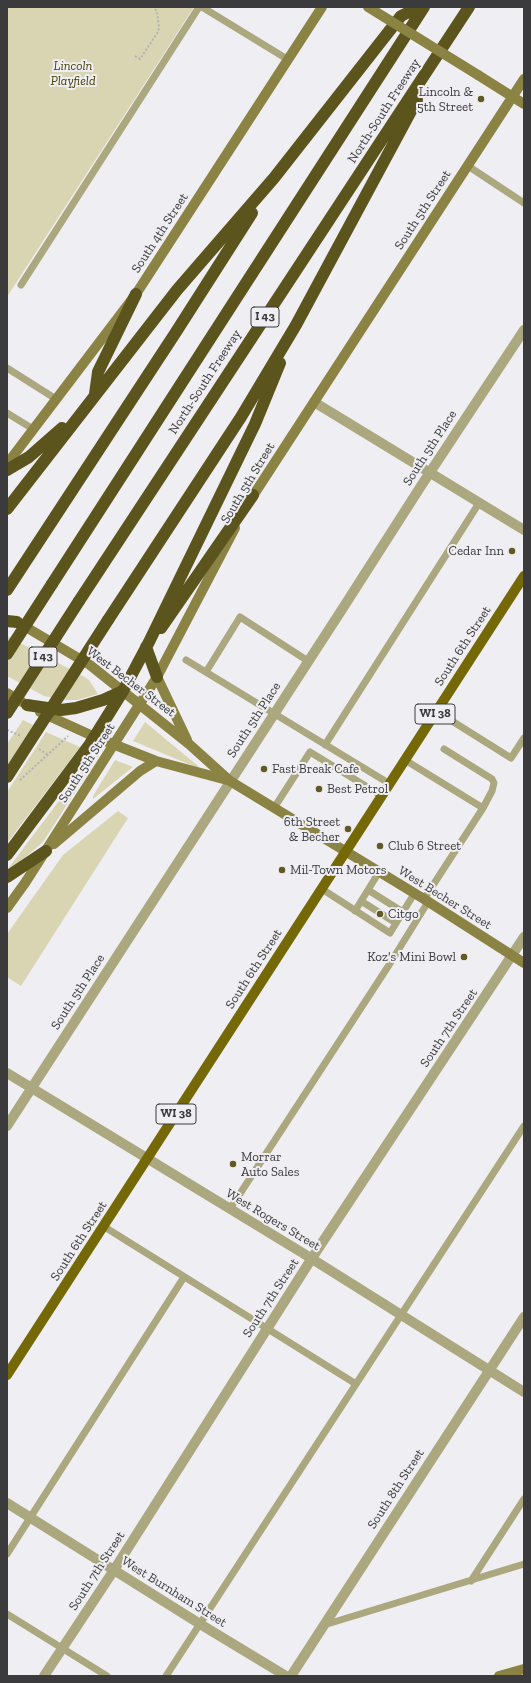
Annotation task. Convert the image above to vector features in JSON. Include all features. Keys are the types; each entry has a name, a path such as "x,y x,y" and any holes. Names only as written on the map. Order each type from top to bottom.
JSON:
{"highway":[{"path":"7,509 177,290 274,178 401,16 419,7"},
{"name":"North-South Freeway","path":"7,654 424,7"},
{"name":"North-South Freeway","path":"7,713 469,7"},
{"path":"12,780 108,620 241,417 296,325 452,33"},
{"path":"7,590 176,332 274,178"},
{"path":"95,394 98,372 136,294"},
{"path":"7,855 95,737 123,691 148,645 254,424 296,325"},
{"path":"7,465 29,457 84,408"},
{"path":"148,645 170,617 253,495"},
{"path":"148,645 157,677"},
{"path":"27,705 60,710 76,708 103,700 123,691"},
{"path":"7,877 46,850"}],"main road":[{"name":"South 6th Street","path":"7,1375 524,576"}],"street":[{"name":"South 4th Street","path":"7,465 136,294 322,7"},
{"path":"368,7 524,104"},
{"name":"South 5th Street","path":"7,908 157,677 253,495 524,79"},
{"name":"South 5th Place","path":"7,1126 429,473 524,330"},
{"path":"314,402 524,530"},
{"name":"West Becher Street","path":"10,620 90,665 189,744 230,781 422,898 524,963"},
{"path":"157,677 189,744"},
{"name":"West Becher Street","path":"7,693 27,705 114,745 156,761 230,781"},
{"path":"46,850 140,772 156,761"},
{"name":"South 7th Street","path":"44,1676 114,1570 312,1258 524,937"},
{"name":"West Rogers Street","path":"7,1073 312,1258 524,1392"},
{"name":"South 8th Street","path":"290,1676 524,1317"},
{"name":"West Burnham Street","path":"7,1503 286,1676"},
{"path":"499,1676 524,1669"}],"lane":[{"path":"21,285 201,7 287,59"},
{"path":"468,166 524,203"},
{"path":"7,368 56,399"},
{"path":"7,413 33,429"},
{"path":"325,745 479,503"},
{"path":"206,672 240,617 308,661"},
{"path":"186,660 390,784"},
{"path":"436,711 511,758 524,738"},
{"path":"230,1209 389,965 422,898 492,791 494,783 492,779 444,748"},
{"path":"274,808 310,752 382,796"},
{"path":"405,760 482,808"},
{"path":"355,911 379,872"},
{"path":"322,889 390,933 403,912 422,898"},
{"path":"368,890 403,912"},
{"path":"361,901 396,922"},
{"path":"166,1676 524,1126"},
{"path":"103,1226 184,1278 356,1384"},
{"path":"7,1554 184,1278"},
{"path":"471,1581 524,1499"},
{"path":"324,1625 524,1564"},
{"path":"7,1614 107,1676"}],"path":[{"path":"135,56 140,59 158,32 159,27 157,12 154,7"},
{"path":"12,780 69,735"}],"green space":[{"name":"Lincoln Playfield","path":"7,7 194,7 7,297"},
{"path":"7,636 89,680 98,694 77,700 63,700 44,696 7,676"},
{"path":"23,720 33,725 7,766 7,744"},
{"path":"145,722 198,766 198,768 133,741"},
{"path":"46,732 80,747 7,843 7,792"},
{"path":"95,753 99,755 43,842 7,873 7,870"},
{"path":"115,760 133,767 93,799 93,796"},
{"path":"118,811 128,818 21,986 7,977 7,934 63,855"}],"place":[{"name":"Lincoln & 5th Street","path":"481,99"},
{"name":"Cedar Inn","path":"512,551"},
{"name":"Fast Break Cafe","path":"264,769"},
{"name":"Best Petrol","path":"319,789"},
{"name":"6th Street & Becher","path":"348,829"},
{"name":"Club 6 Street","path":"380,846"},
{"name":"Mil-Town Motors","path":"282,870"},
{"name":"Citgo","path":"380,914"},
{"name":"Koz's Mini Bowl","path":"464,957"},
{"name":"Morrar Auto Sales","path":"233,1164"}]}
